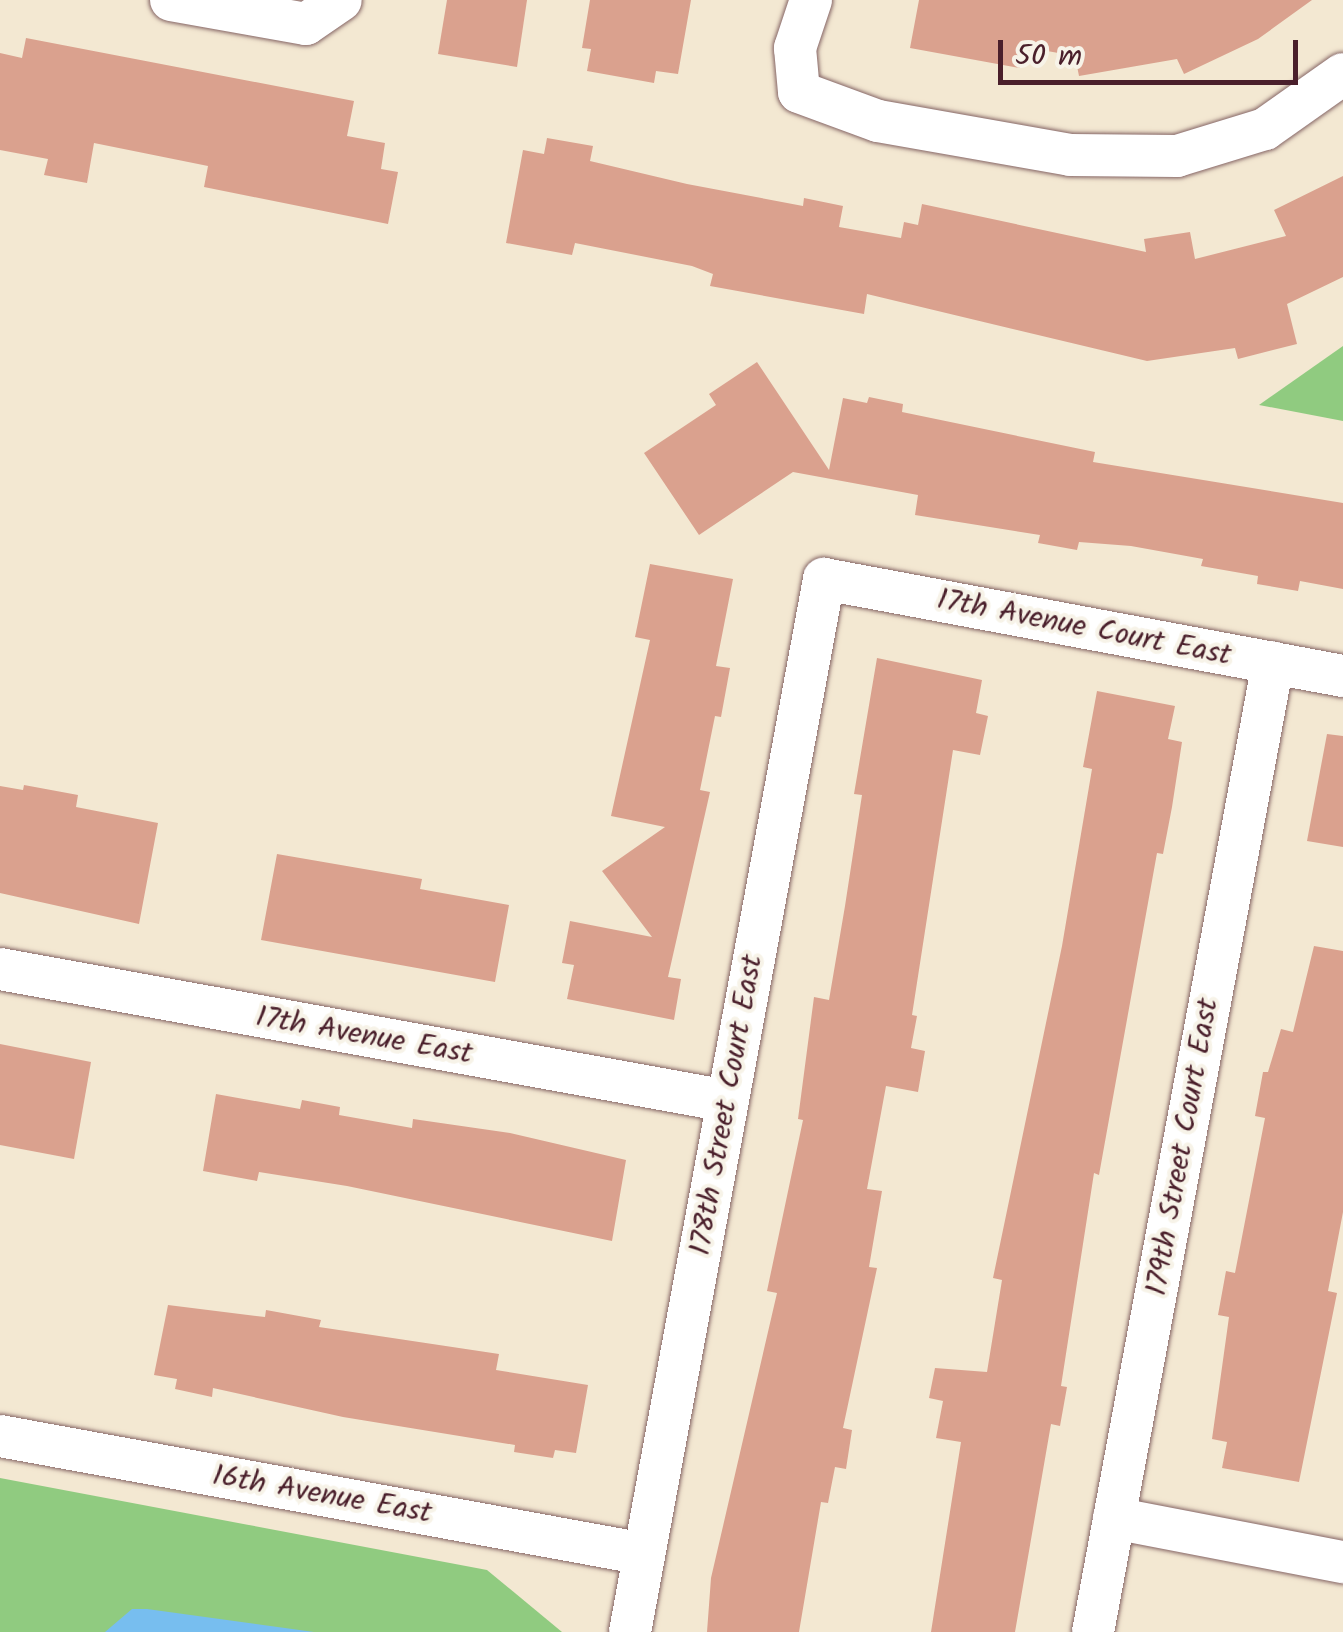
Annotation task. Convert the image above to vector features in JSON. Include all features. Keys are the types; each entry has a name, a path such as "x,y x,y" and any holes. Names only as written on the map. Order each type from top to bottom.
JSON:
{"street":[{"path":"171,0 306,24 339,3"},
{"path":"811,0 793,66 800,92 834,109 1070,155 1176,156 1248,135 1343,74"},
{"name":"17th Avenue Court East","path":"824,579 1343,676"},
{"name":"178th Street Court East","path":"630,1632 824,579"},
{"name":"179th Street Court East","path":"1093,1632 1273,663"},
{"name":"17th Avenue East","path":"0,970 728,1101"},
{"name":"16th Avenue East","path":"0,1436 644,1554"},
{"path":"1114,1518 1343,1562"}],"green space":[{"path":"1343,346 1343,421 1259,405"},
{"path":"0,1478 487,1570 562,1632 0,1632"}],"water":[{"path":"132,1609 147,1609 314,1632 105,1632"}],"building":[{"path":"447,0 527,0 517,67 438,54"},
{"path":"590,0 691,0 678,74 656,71 654,83 587,71 591,49 582,48"},
{"path":"919,0 1312,0 1258,39 1184,74 1177,59 1079,76 1075,56 1025,47 1020,68 910,48"},
{"path":"26,38 354,101 347,136 385,143 381,169 398,172 388,224 204,187 208,166 94,143 87,183 44,175 48,159 0,150 0,53 22,58"},
{"path":"547,138 593,146 590,161 687,184 803,206 804,198 843,206 839,227 901,238 904,222 918,225 922,204 1146,252 1144,239 1190,232 1195,259 1286,236 1274,210 1343,176 1343,277 1287,304 1297,344 1238,359 1235,348 1147,361 867,294 864,314 710,286 713,274 692,266 575,243 572,255 506,243 523,150 544,154"},
{"path":"757,362 829,470 843,398 867,403 869,397 903,404 902,412 1095,452 1093,462 1343,503 1343,589 1300,581 1298,591 1257,584 1258,576 1201,566 1203,559 1131,546 1079,542 1077,550 1038,543 1040,535 915,515 918,495 793,472 699,535 644,453 716,405 709,394"},
{"path":"650,564 733,579 716,666 730,668 721,717 715,716 700,790 710,792 668,977 681,979 674,1020 567,999 574,965 562,963 570,921 652,937 602,871 665,827 611,816 650,640 635,637"},
{"path":"877,658 982,680 976,713 988,716 980,755 953,750 912,1015 917,1016 911,1048 925,1051 918,1092 886,1086 867,1189 882,1191 869,1267 877,1268 843,1428 852,1430 846,1469 835,1467 828,1503 821,1502 799,1632 707,1632 711,1578 777,1293 767,1291 803,1120 798,1119 814,997 829,1000 862,795 854,794"},
{"path":"1097,691 1175,706 1168,739 1182,742 1172,807 1163,854 1157,853 1099,1175 1094,1173 1061,1386 1067,1387 1060,1426 1051,1424 1015,1632 931,1632 961,1442 936,1438 943,1401 929,1398 935,1368 987,1372 1002,1280 993,1278 1062,946 1092,769 1083,767"},
{"path":"1327,734 1343,736 1343,847 1307,841"},
{"path":"24,785 78,795 76,807 158,823 139,924 0,893 0,786 23,790"},
{"path":"277,854 422,879 420,889 509,905 495,982 261,940"},
{"path":"1314,946 1343,951 1343,1212 1328,1291 1337,1293 1299,1482 1222,1468 1227,1442 1212,1439 1229,1317 1218,1315 1226,1271 1235,1273 1265,1118 1255,1116 1263,1072 1268,1072 1281,1029 1293,1032"},
{"path":"0,1044 91,1062 74,1159 0,1145"},
{"path":"216,1094 300,1109 302,1100 340,1107 339,1115 412,1128 413,1119 510,1133 626,1160 612,1241 347,1186 259,1172 257,1181 203,1171"},
{"path":"168,1305 265,1317 266,1310 321,1320 319,1327 499,1354 496,1370 588,1385 576,1453 555,1450 553,1458 514,1452 515,1445 343,1417 213,1388 212,1397 175,1389 177,1379 154,1375"}]}
